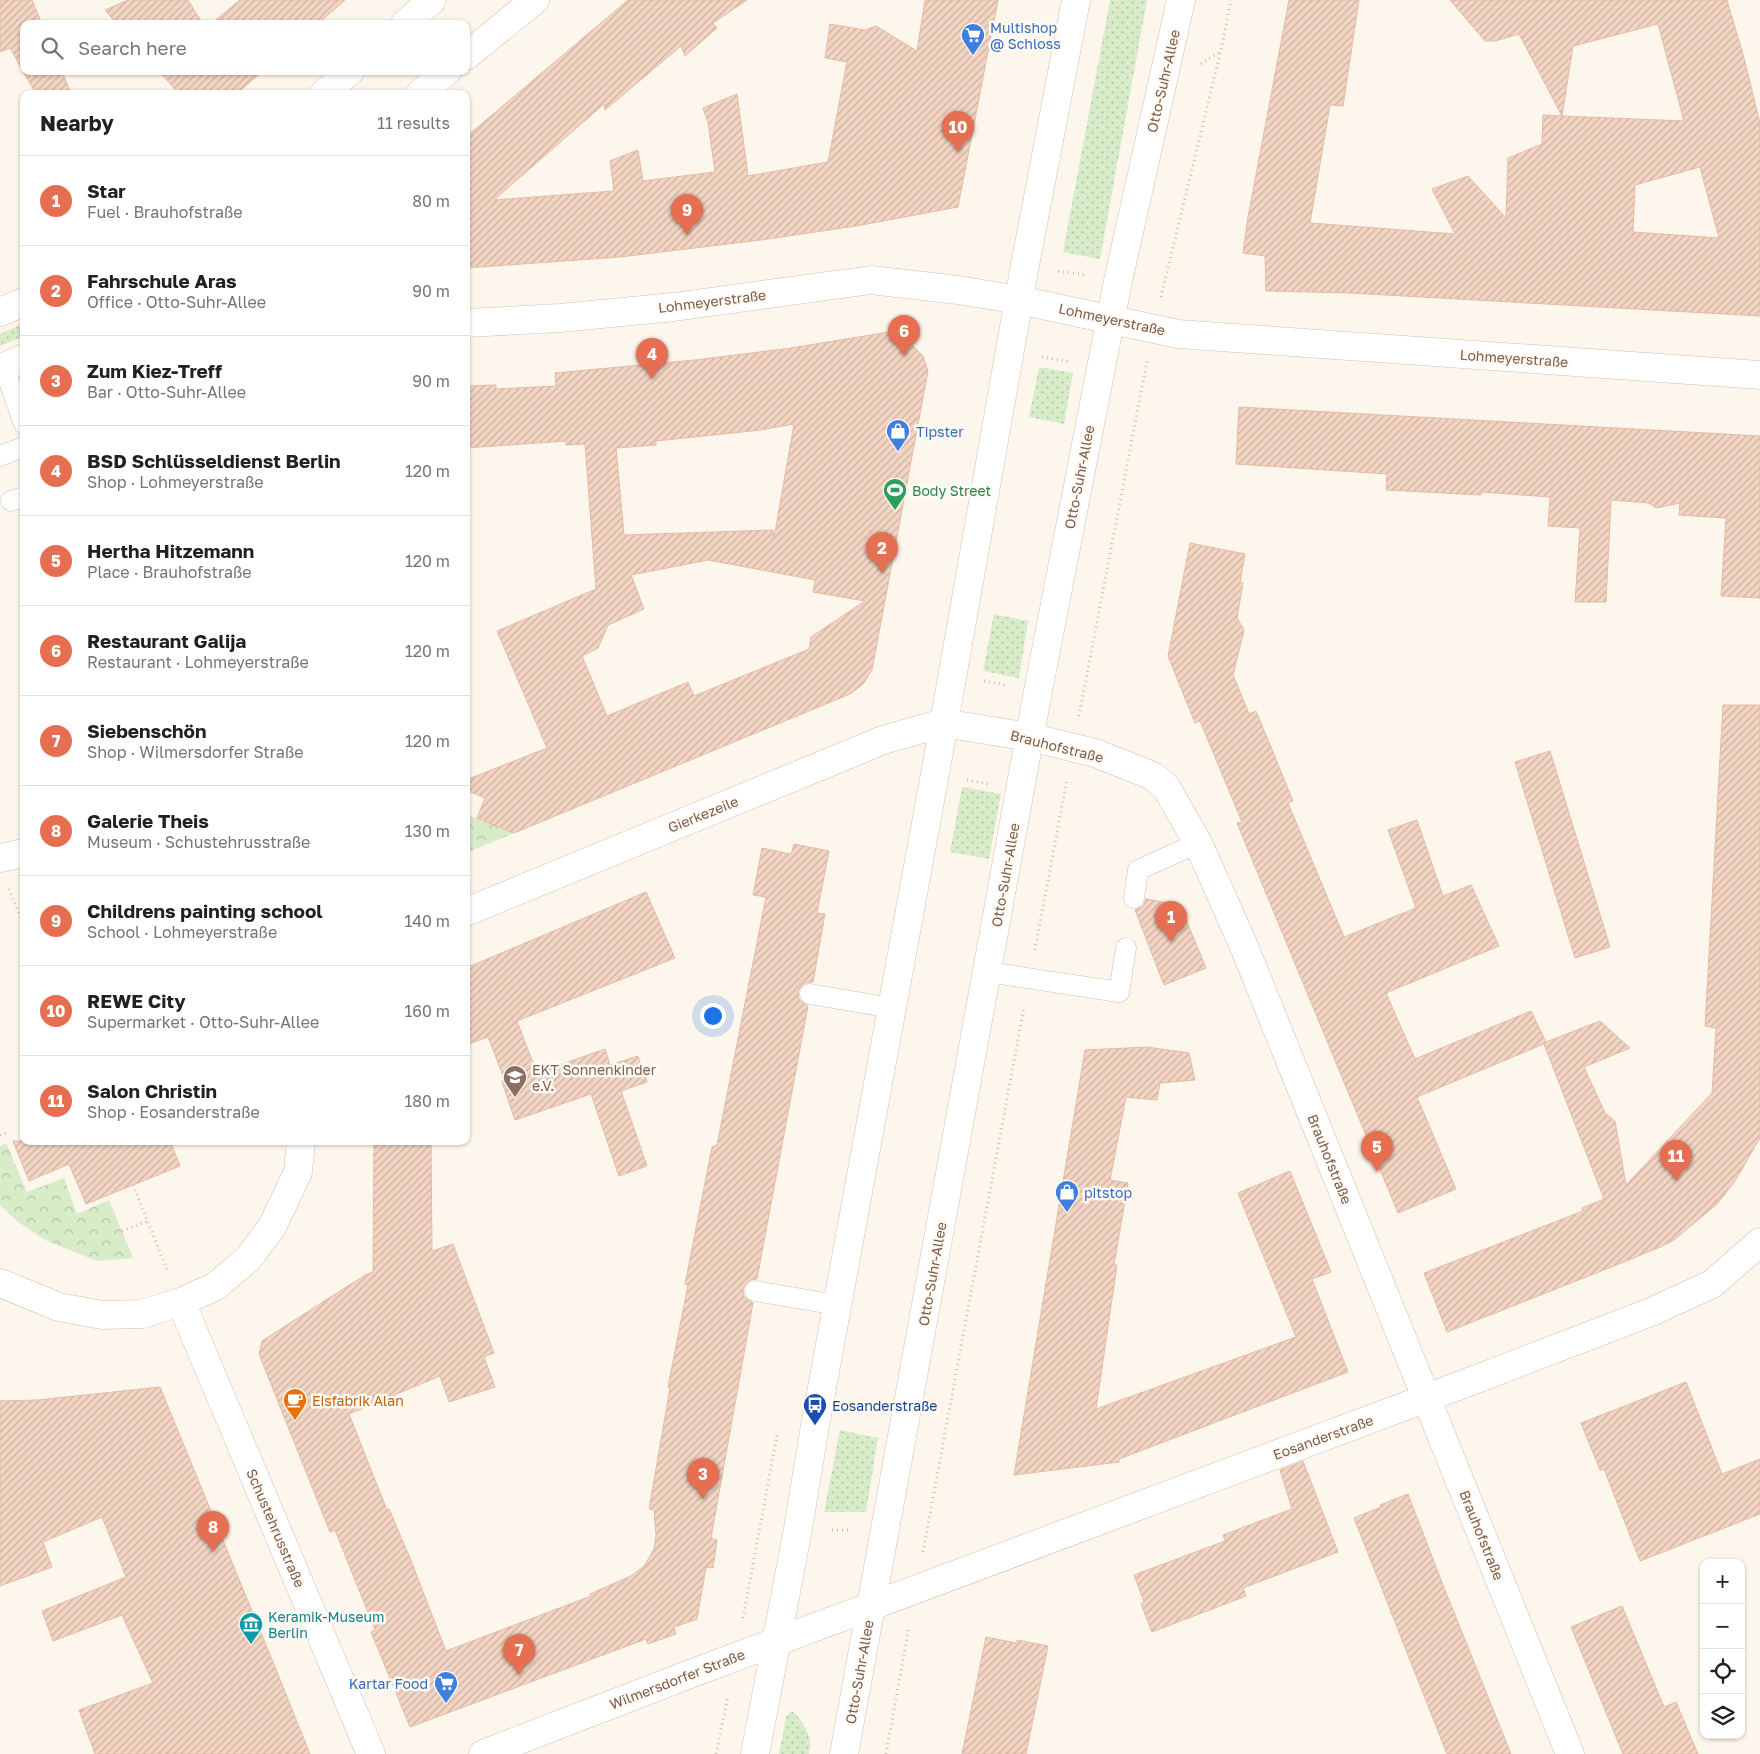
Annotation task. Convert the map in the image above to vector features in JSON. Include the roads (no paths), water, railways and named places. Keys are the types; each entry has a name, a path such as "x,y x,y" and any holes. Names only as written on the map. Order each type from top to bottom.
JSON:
{"street":[{"path":"410,20 432,0"},
{"path":"470,53 535,0"},
{"path":"756,1754 1019,300 1076,0"},
{"name":"Otto-Suhr-Allee","path":"844,1754 1030,737 1110,319 1181,0"},
{"path":"329,90 345,75"},
{"path":"425,90 442,75"},
{"name":"Lohmeyerstraße","path":"470,323 560,318 674,306 871,280 958,290 1019,300 1178,334 1760,376"},
{"path":"0,312 20,304"},
{"name":"Brauhofstraße","path":"943,723 1030,737 1095,753 1153,776 1166,787 1198,843 1245,949 1570,1754"},
{"name":"Gierkezeile","path":"470,910 883,740 943,723"},
{"path":"3,869 20,856"},
{"path":"0,1283 59,1307 102,1315 142,1314 181,1302 216,1286 248,1259 272,1227 298,1172 301,1145"},
{"name":"Eosanderstraße","path":"871,1606 1651,1312 1712,1284 1760,1242"},
{"name":"Schustehrusstraße","path":"181,1302 371,1754"},
{"name":"Wilmersdorfer Straße","path":"483,1754 871,1606"}],"lane":[{"path":"9,365 20,408"},
{"path":"0,456 20,448"},
{"path":"1134,898 1138,870 1198,843"},
{"path":"988,972 1120,992 1126,948"},
{"path":"810,994 892,1008"},
{"path":"755,1291 837,1305"}],"place":[{"name":"Multishop @ Schloss","path":"973,56"},
{"name":"REWE City","path":"958,152"},
{"name":"Childrens painting school","path":"687,235"},
{"name":"Restaurant Galija","path":"904,356"},
{"name":"BSD Schlüsseldienst Berlin","path":"652,379"},
{"name":"Tipster","path":"898,452"},
{"name":"Body Street","path":"895,511"},
{"name":"Fahrschule Aras","path":"882,573"},
{"name":"Star","path":"1171,942"},
{"name":"EKT Sonnenkinder e.V.","path":"515,1098"},
{"name":"Hertha Hitzemann","path":"1377,1172"},
{"name":"Salon Christin","path":"1676,1181"},
{"name":"pitstop","path":"1067,1213"},
{"name":"Eisfabrik Alan","path":"295,1421"},
{"name":"Eosanderstraße","path":"815,1426"},
{"name":"Zum Kiez-Treff","path":"703,1499"},
{"name":"Galerie Theis","path":"213,1552"},
{"name":"Keramik-Museum Berlin","path":"251,1645"},
{"name":"Siebenschön","path":"519,1675"},
{"name":"Kartar Food","path":"446,1704"}]}
